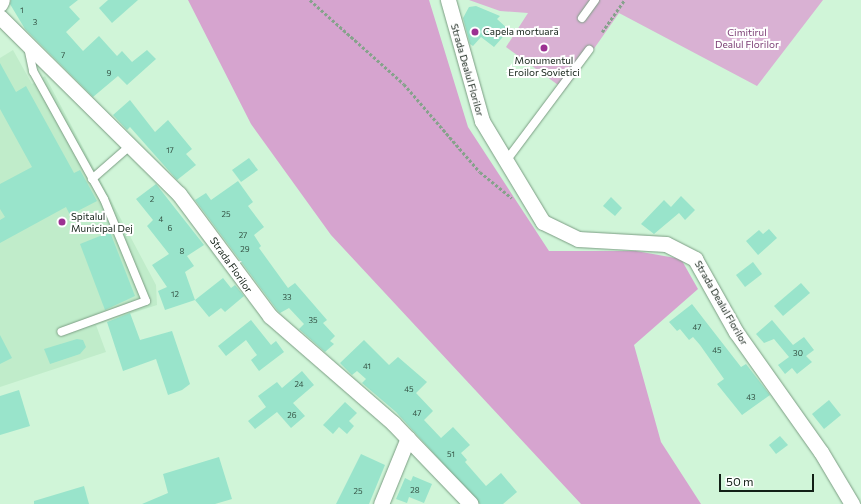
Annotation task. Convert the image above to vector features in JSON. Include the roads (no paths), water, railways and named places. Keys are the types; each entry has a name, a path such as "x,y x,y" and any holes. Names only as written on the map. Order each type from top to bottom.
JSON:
{"street":[{"path":"0,4 2,0"},
{"name":"Strada Dealul Florilor","path":"448,0 482,121 529,204 543,222 559,233 578,239 666,244 695,259 736,332 821,452 852,504"},
{"name":"Strada Florilor","path":"0,17 179,194 270,316 408,438 470,504"},
{"path":"381,504 408,438"}],"lane":[{"path":"582,18 595,0"},
{"path":"27,43 32,71 92,179 146,301 62,332"},
{"path":"506,161 589,50"},
{"path":"92,179 131,145"}],"place":[{"name":"Capela mortuară","path":"475,32"},
{"name":"Monumentul Eroilor Sovietici","path":"544,48"},
{"name":"Spitalul Municipal Dej","path":"62,222"}],"park label":[{"name":"Cimitirul Dealul Florilor","path":"747,38"}]}
